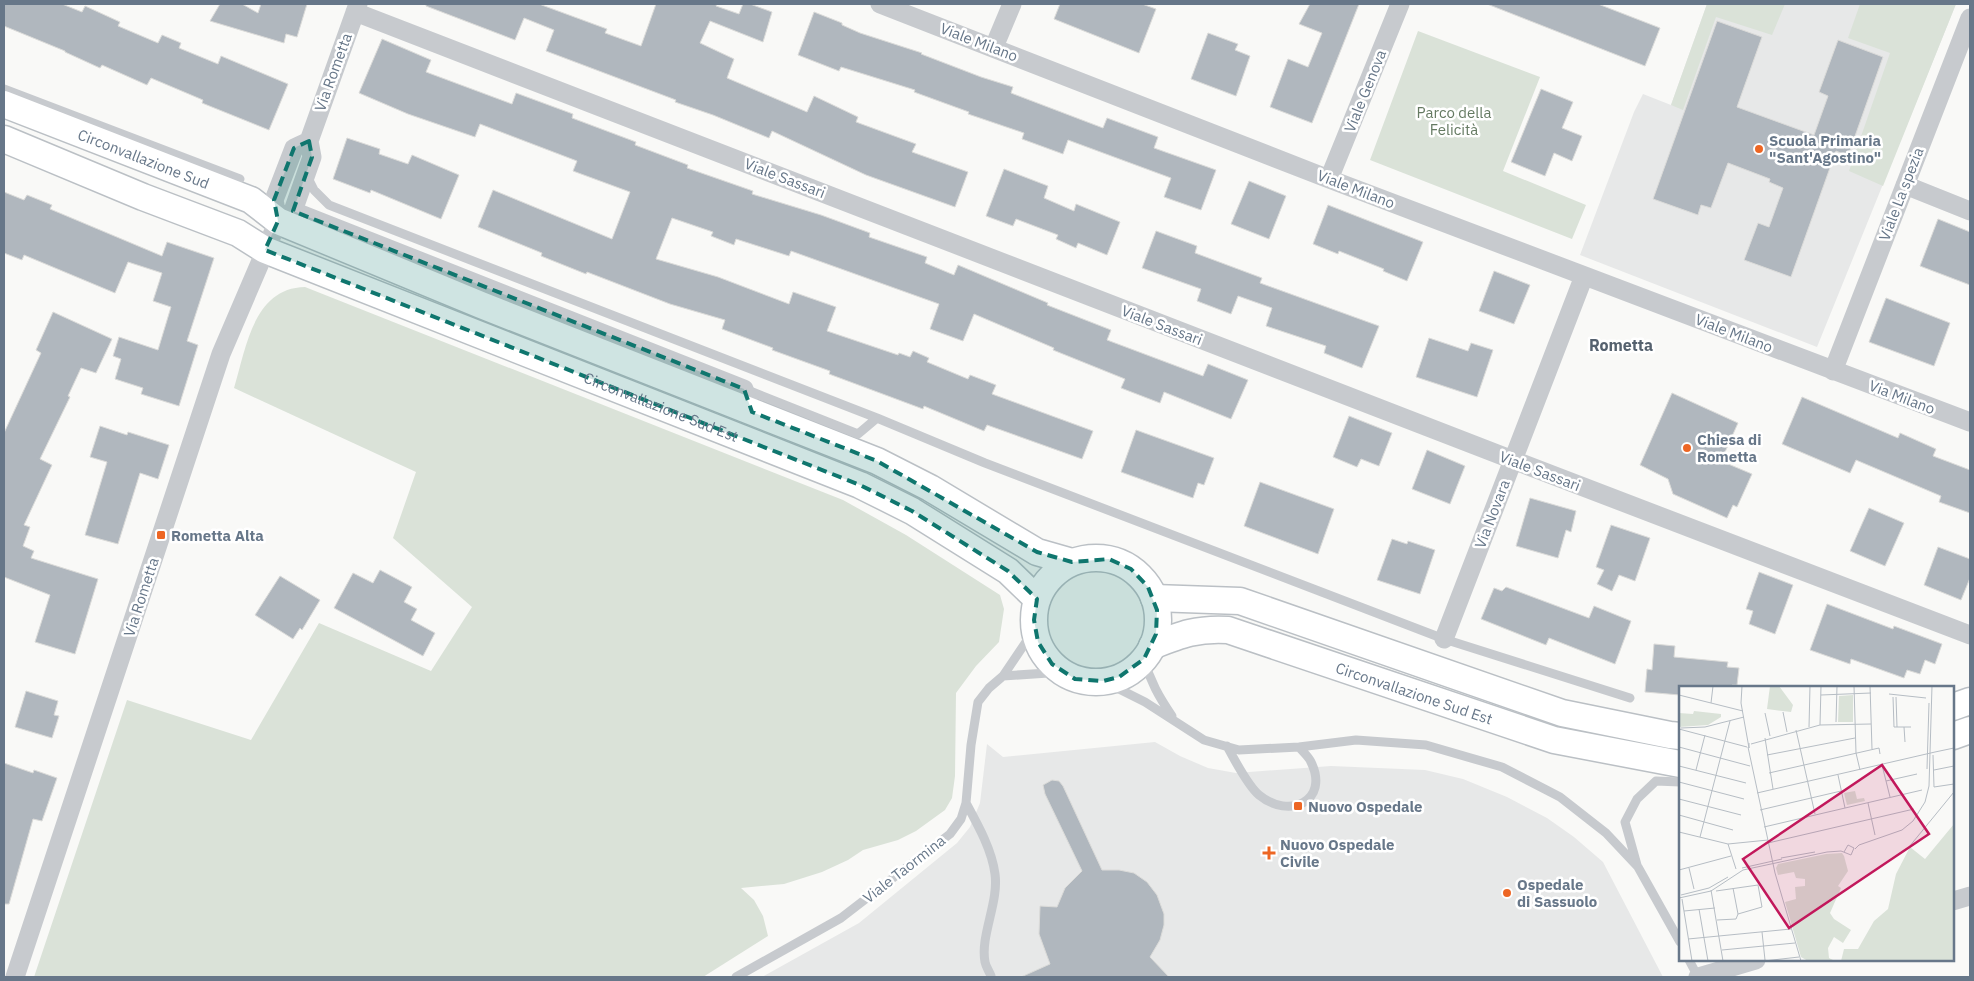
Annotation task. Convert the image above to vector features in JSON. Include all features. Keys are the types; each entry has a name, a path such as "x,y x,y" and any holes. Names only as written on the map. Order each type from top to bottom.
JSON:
{"main road":[{"name":"Circonvallazione Sud","path":"4,104 251,200 286,216"},
{"path":"4,139 238,234 265,250"},
{"name":"Circonvallazione Sud Est","path":"286,216 481,305 748,400 930,488 1037,552 1072,562"},
{"name":"Circonvallazione Sud Est","path":"265,250 860,486 912,512 1008,571 1037,599"},
{"name":"Circonvallazione Sud Est","path":"1148,653 1158,622 1154,598 1141,577 1121,563 1096,558 1072,562 1057,571 1045,584 1034,609 1034,630 1044,654 1052,664 1075,678 1103,681 1125,674 1148,653 1184,634 1208,629 1228,630 1554,740 1679,764"},
{"name":"Circonvallazione Sud Est","path":"1154,598 1240,601 1562,713 1670,736 1679,736"},
{"path":"1954,706 1970,701"},
{"path":"1954,736 1970,730"}],"street":[{"name":"Viale Milano","path":"880,4 1329,179 1833,371"},
{"path":"994,47 1012,4"},
{"name":"Viale Genova","path":"1329,179 1400,4"},
{"name":"Via Rometta","path":"15,977 221,354 265,250 286,216 306,173 312,157 309,141 356,8"},
{"name":"Viale Sassari","path":"356,8 1513,460 1970,635"},
{"name":"Viale La spezia","path":"1833,371 1970,18"},
{"path":"286,216 274,200 294,148 309,141"},
{"path":"1905,185 1970,211"},
{"name":"Via Novara","path":"1444,639 1584,276"},
{"name":"Via Milano","path":"1833,371 1970,422"},
{"path":"1954,901 1970,896"},
{"path":"1698,977 1753,961"}],"lane":[{"path":"4,89 240,179"},
{"path":"306,173 314,190 329,206 1444,639 1630,698"},
{"path":"748,400 858,434 877,418"},
{"name":"Viale Taormina","path":"736,977 841,918 950,834 961,819 966,803 971,745 978,702 989,688 1003,676 1034,630"},
{"path":"1148,653 1149,678 1174,720"},
{"path":"1003,676 1063,672"},
{"path":"1103,681 1174,720 1204,740 1239,750 1299,747 1356,740 1426,745 1502,767 1560,797 1606,833 1638,867"},
{"path":"1227,746 1258,795 1279,807 1298,806 1310,798 1316,783 1311,762 1299,747"},
{"path":"1679,782 1656,781 1637,799 1625,822 1638,867 1679,940"},
{"path":"966,803 980,827 995,874 995,891 984,952 985,964 992,976"},
{"path":"1690,961 1698,977"}],"highlighted area":[{"path":"309,141 312,157 293,211 744,389 752,412 877,461 1037,552 1072,562 1109,559 1131,569 1148,587 1157,610 1156,634 1144,659 1119,677 1103,681 1075,679 1052,664 1038,642 1034,620 1037,599 1008,571 912,511 860,485 265,250 278,221 274,200 294,148"}],"shaded area":[{"name":"Scuola Primaria \"Sant'Agostino\"","path":"1707,4 1956,4 1817,347 1580,255 1634,112 1643,94 1671,105"},
{"name":"Nuovo Ospedale Civile","path":"1155,742 1180,756 1208,768 1236,773 1331,766 1425,770 1463,779 1507,797 1547,818 1574,837 1603,862 1663,977 762,977 859,923 957,843 970,827 980,803 987,744 1003,757"}],"green space":[{"path":"1707,4 1785,4 1772,35 1716,17 1683,110 1671,105"},
{"path":"1860,4 1956,4 1883,186 1849,171 1890,53 1848,38"},
{"name":"Parco della Felicità","path":"1418,31 1540,77 1503,171 1586,205 1572,239 1370,160"},
{"path":"305,287 843,500 906,535 1000,595 1004,609 999,642 976,666 956,693 955,776 952,798 945,810 916,831 898,840 863,850 848,860 822,872 784,884 741,888 754,900 763,916 768,936 703,977 34,977 127,700 251,740 319,623 431,671 472,607 393,538 416,472 234,388 248,339 263,309 274,298 288,290"}],"building":[{"path":"4,4 62,4 82,12 85,6 120,22 118,26 158,43 162,35 181,43 179,48 218,64 221,56 288,84 269,130 202,103 203,100 151,78 147,85 102,65 100,68 65,51 4,26"},
{"path":"220,4 242,4 258,13 261,4 307,4 297,37 286,34 284,43 210,21"},
{"path":"426,4 539,4 607,29 605,33 641,46 656,4 717,4 716,6 739,14 743,4 750,4 772,12 763,42 710,21 700,43 734,59 727,78 807,112 814,96 858,117 856,122 916,144 912,152 968,172 955,207 866,175 772,131 769,138 675,102 676,100 546,51 554,30 524,18 515,40 426,6"},
{"path":"1060,4 1142,4 1156,9 1139,53 1054,19"},
{"path":"1310,4 1359,4 1312,123 1270,107 1288,59 1308,67 1322,33 1299,24"},
{"path":"1487,4 1598,4 1660,28 1645,66"},
{"path":"814,12 842,23 842,25 860,33 922,53 981,77 1013,87 1011,93 1103,128 1107,118 1158,137 1154,148 1216,170 1201,210 1164,197 1171,178 1068,140 1063,154 1022,139 1024,133 968,114 969,112 914,92 915,90 841,67 839,71 798,55"},
{"path":"1717,21 1762,37 1737,107 1814,135 1828,96 1819,92 1838,40 1883,57 1848,156 1836,151 1791,277 1744,260 1758,223 1769,227 1783,188 1769,182 1770,179 1728,163 1711,208 1701,205 1698,215 1653,199"},
{"path":"1208,33 1238,44 1235,50 1250,56 1236,96 1191,79"},
{"path":"382,39 431,60 426,72 512,104 516,93 573,114 572,118 636,142 635,145 688,165 687,168 753,191 752,194 821,215 870,233 869,237 927,257 925,263 954,275 958,265 1048,303 1047,305 1111,330 1107,340 1203,376 1208,364 1248,380 1231,419 1164,392 1160,403 1121,388 1125,379 1053,350 1054,348 974,314 963,341 930,329 939,304 791,251 789,256 736,239 734,245 711,236 713,232 672,218 656,259 718,277 789,304 793,292 836,307 827,331 898,355 899,353 910,357 913,351 929,358 927,362 968,379 970,375 996,385 992,394 1093,431 1082,459 987,425 984,431 924,406 923,409 829,374 830,371 722,329 725,320 670,304 587,272 586,274 541,256 542,253 478,227 493,190 612,239 630,192 573,171 577,161 480,124 475,137 408,114 359,93"},
{"path":"1541,89 1573,102 1562,128 1582,136 1572,161 1554,153 1545,176 1511,162"},
{"path":"347,138 380,149 379,154 408,164 412,155 459,175 441,219 371,190 370,193 333,179"},
{"path":"1004,169 1048,186 1044,198 1074,211 1076,204 1120,222 1107,255 1078,243 1076,248 1056,239 1058,235 1016,219 1013,226 986,216"},
{"path":"1249,181 1286,196 1269,239 1231,224"},
{"path":"4,192 24,200 27,195 52,205 50,209 162,256 167,242 214,258 187,341 198,345 179,406 141,394 143,388 115,379 121,359 113,356 119,337 158,350 171,307 153,301 162,273 128,262 115,293 24,255 22,260 4,253"},
{"path":"1328,205 1423,242 1407,281 1383,271 1384,269 1339,251 1338,254 1313,244"},
{"path":"1938,219 1970,232 1970,285 1920,266"},
{"path":"1156,231 1197,246 1195,253 1262,278 1260,283 1379,326 1362,368 1324,353 1326,346 1266,326 1272,308 1238,296 1231,314 1197,301 1201,289 1142,268"},
{"path":"1494,271 1530,285 1514,324 1479,311"},
{"path":"1886,298 1950,323 1934,366 1869,342"},
{"path":"53,312 112,339 96,373 81,368 68,396 70,397 40,459 52,465 24,525 30,527 23,546 34,551 31,558 98,579 75,654 35,642 50,595 4,577 4,433 41,353 36,350"},
{"path":"1429,338 1468,351 1471,343 1493,350 1477,397 1416,377"},
{"name":"Chiesa di Rometta","path":"1672,393 1738,423 1721,461 1752,474 1737,507 1733,505 1727,518 1673,494 1668,479 1640,465"},
{"path":"1802,397 1898,438 1900,433 1936,449 1933,456 1970,470 1970,513 1939,502 1941,496 1856,460 1850,473 1782,444"},
{"path":"1349,416 1392,433 1379,466 1361,459 1357,467 1333,457"},
{"path":"100,426 127,435 128,432 169,445 158,479 140,473 118,544 85,535 107,462 90,457"},
{"path":"1136,430 1214,458 1204,485 1198,483 1193,498 1121,472"},
{"path":"1427,450 1465,466 1450,504 1412,489"},
{"path":"1260,482 1334,509 1318,554 1244,526"},
{"path":"1530,498 1576,511 1571,532 1566,530 1558,558 1516,546"},
{"path":"1869,508 1904,523 1885,566 1850,551"},
{"path":"1611,525 1650,538 1635,581 1619,575 1612,591 1597,584 1604,570 1596,567"},
{"path":"1392,539 1407,544 1408,541 1435,550 1420,594 1377,580"},
{"path":"1938,547 1970,559 1970,578 1961,600 1924,585"},
{"path":"380,570 412,587 404,602 417,609 411,620 435,633 423,656 334,608 353,573 373,583"},
{"path":"1759,572 1793,585 1775,634 1749,624 1753,611 1746,609"},
{"path":"280,576 320,600 302,630 300,628 293,639 255,615"},
{"path":"1506,587 1589,618 1594,606 1631,621 1615,664 1549,638 1546,645 1481,619 1494,588 1502,591"},
{"path":"1827,604 1893,629 1894,626 1942,644 1935,664 1925,660 1920,674 1907,670 1904,678 1851,659 1850,664 1810,650"},
{"path":"1654,644 1675,646 1674,657 1728,662 1727,667 1739,668 1737,685 1679,686 1679,695 1645,692 1647,669 1652,670"},
{"path":"26,691 58,701 54,715 59,716 52,738 15,727"},
{"path":"4,763 33,773 34,770 57,778 42,821 33,819 9,904 4,904"},
{"path":"1052,780 1059,781 1063,786 1102,870 1119,870 1134,873 1147,882 1157,895 1164,914 1164,925 1160,940 1150,957 1169,977 1021,977 1050,964 1039,934 1040,906 1057,907 1065,888 1082,871 1045,794 1043,785"}],"place":[{"name":"Scuola Primaria \"Sant'Agostino\"","path":"1759,149"},
{"name":"Chiesa di Rometta","path":"1687,448"},
{"name":"Rometta Alta","path":"161,535"},
{"name":"Nuovo Ospedale","path":"1298,806"},
{"name":"Nuovo Ospedale Civile","path":"1269,853"},
{"name":"Ospedale di Sassuolo","path":"1507,893"}],"district":[{"name":"Rometta","path":"1621,345"}]}
